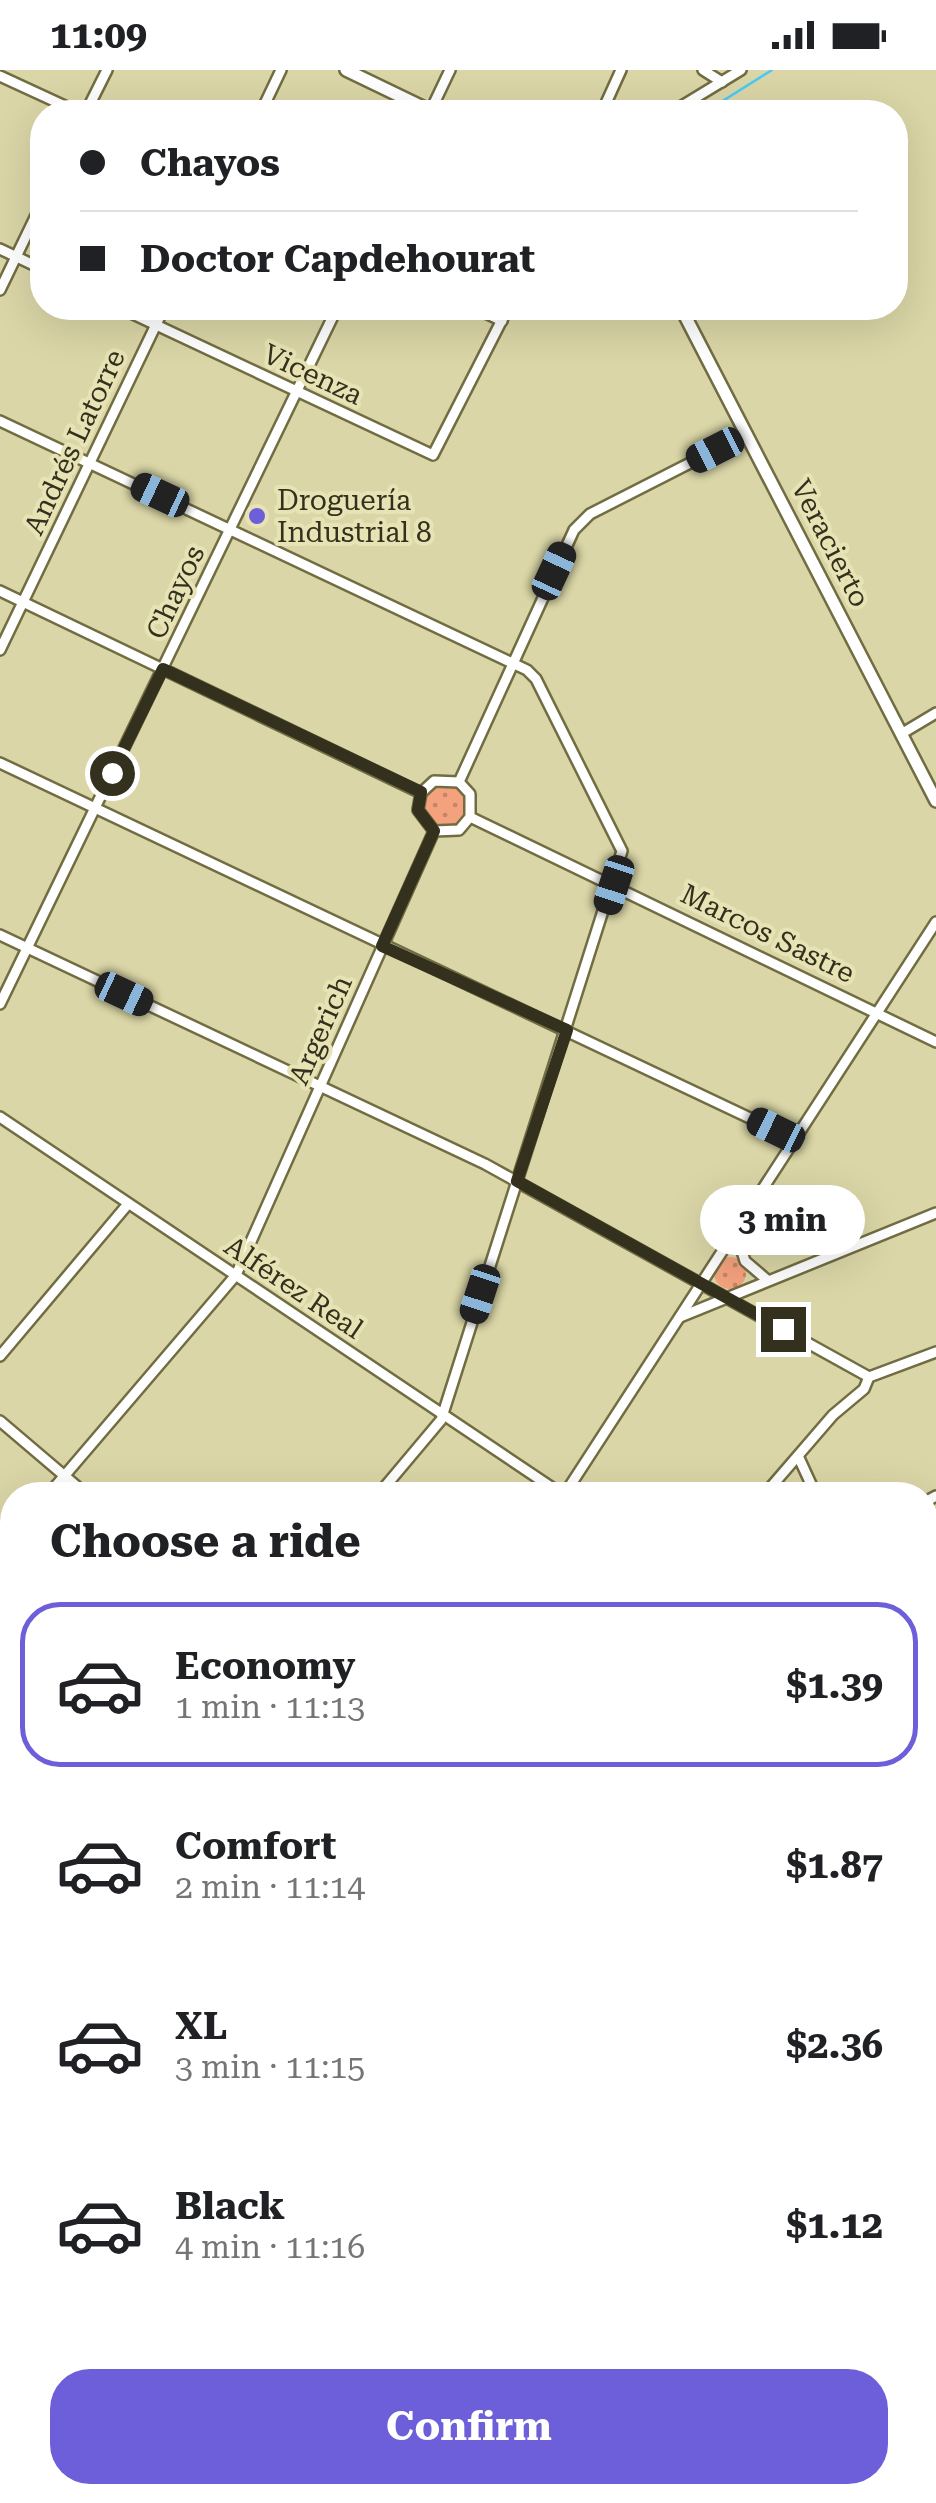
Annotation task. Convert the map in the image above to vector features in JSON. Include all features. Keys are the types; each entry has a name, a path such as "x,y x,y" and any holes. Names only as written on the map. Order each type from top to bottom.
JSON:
{"street":[{"path":"92,100 107,70"},
{"path":"267,100 282,70"},
{"path":"346,70 407,100"},
{"path":"436,100 450,70"},
{"path":"608,100 622,70"},
{"path":"703,70 722,82"},
{"path":"692,100 741,70"},
{"path":"0,76 52,100"},
{"path":"0,290 30,228"},
{"path":"0,249 30,264"},
{"name":"Vicenza","path":"146,320 433,455 502,322"},
{"name":"Andrés Latorre","path":"0,650 157,320"},
{"name":"Chayos","path":"0,1004 331,320"},
{"path":"498,320 502,322"},
{"name":"Veracierto","path":"688,320 936,801"},
{"path":"0,421 511,663 536,679 622,851 443,1414 388,1482"},
{"path":"459,782 569,538 584,520 748,434"},
{"path":"0,590 421,792"},
{"path":"901,734 936,713"},
{"path":"0,763 794,1139"},
{"path":"434,781 459,782 470,794 470,817 459,830 434,831 418,810 421,792 434,781"},
{"name":"Marcos Sastre","path":"470,817 936,1042"},
{"name":"Argerich","path":"59,1482 236,1274 434,831"},
{"path":"572,1482 936,922"},
{"path":"0,936 517,1181 869,1377"},
{"name":"Alférez Real","path":"0,1116 545,1482"},
{"path":"0,1356 128,1204"},
{"path":"680,1317 936,1213"},
{"path":"736,1232 745,1260 766,1279"},
{"path":"776,1482 833,1415 864,1388 869,1377 936,1352"},
{"path":"0,1420 71,1482"},
{"path":"799,1458 810,1482"}],"shaded area":[{"path":"445,783 460,790 467,805 460,820 445,827 430,820 423,805 430,790"},
{"path":"730,1257 741,1262 746,1273 741,1284 730,1289 719,1284 714,1273 719,1262"}],"waterway":[{"path":"724,100 772,70"}],"place":[{"name":"Droguería Industrial 8","path":"257,516"}],"route":[{"path":"112,773 163,669 421,792 418,810 421,819 434,831 382,946 567,1030 517,1181 783,1329"}]}
